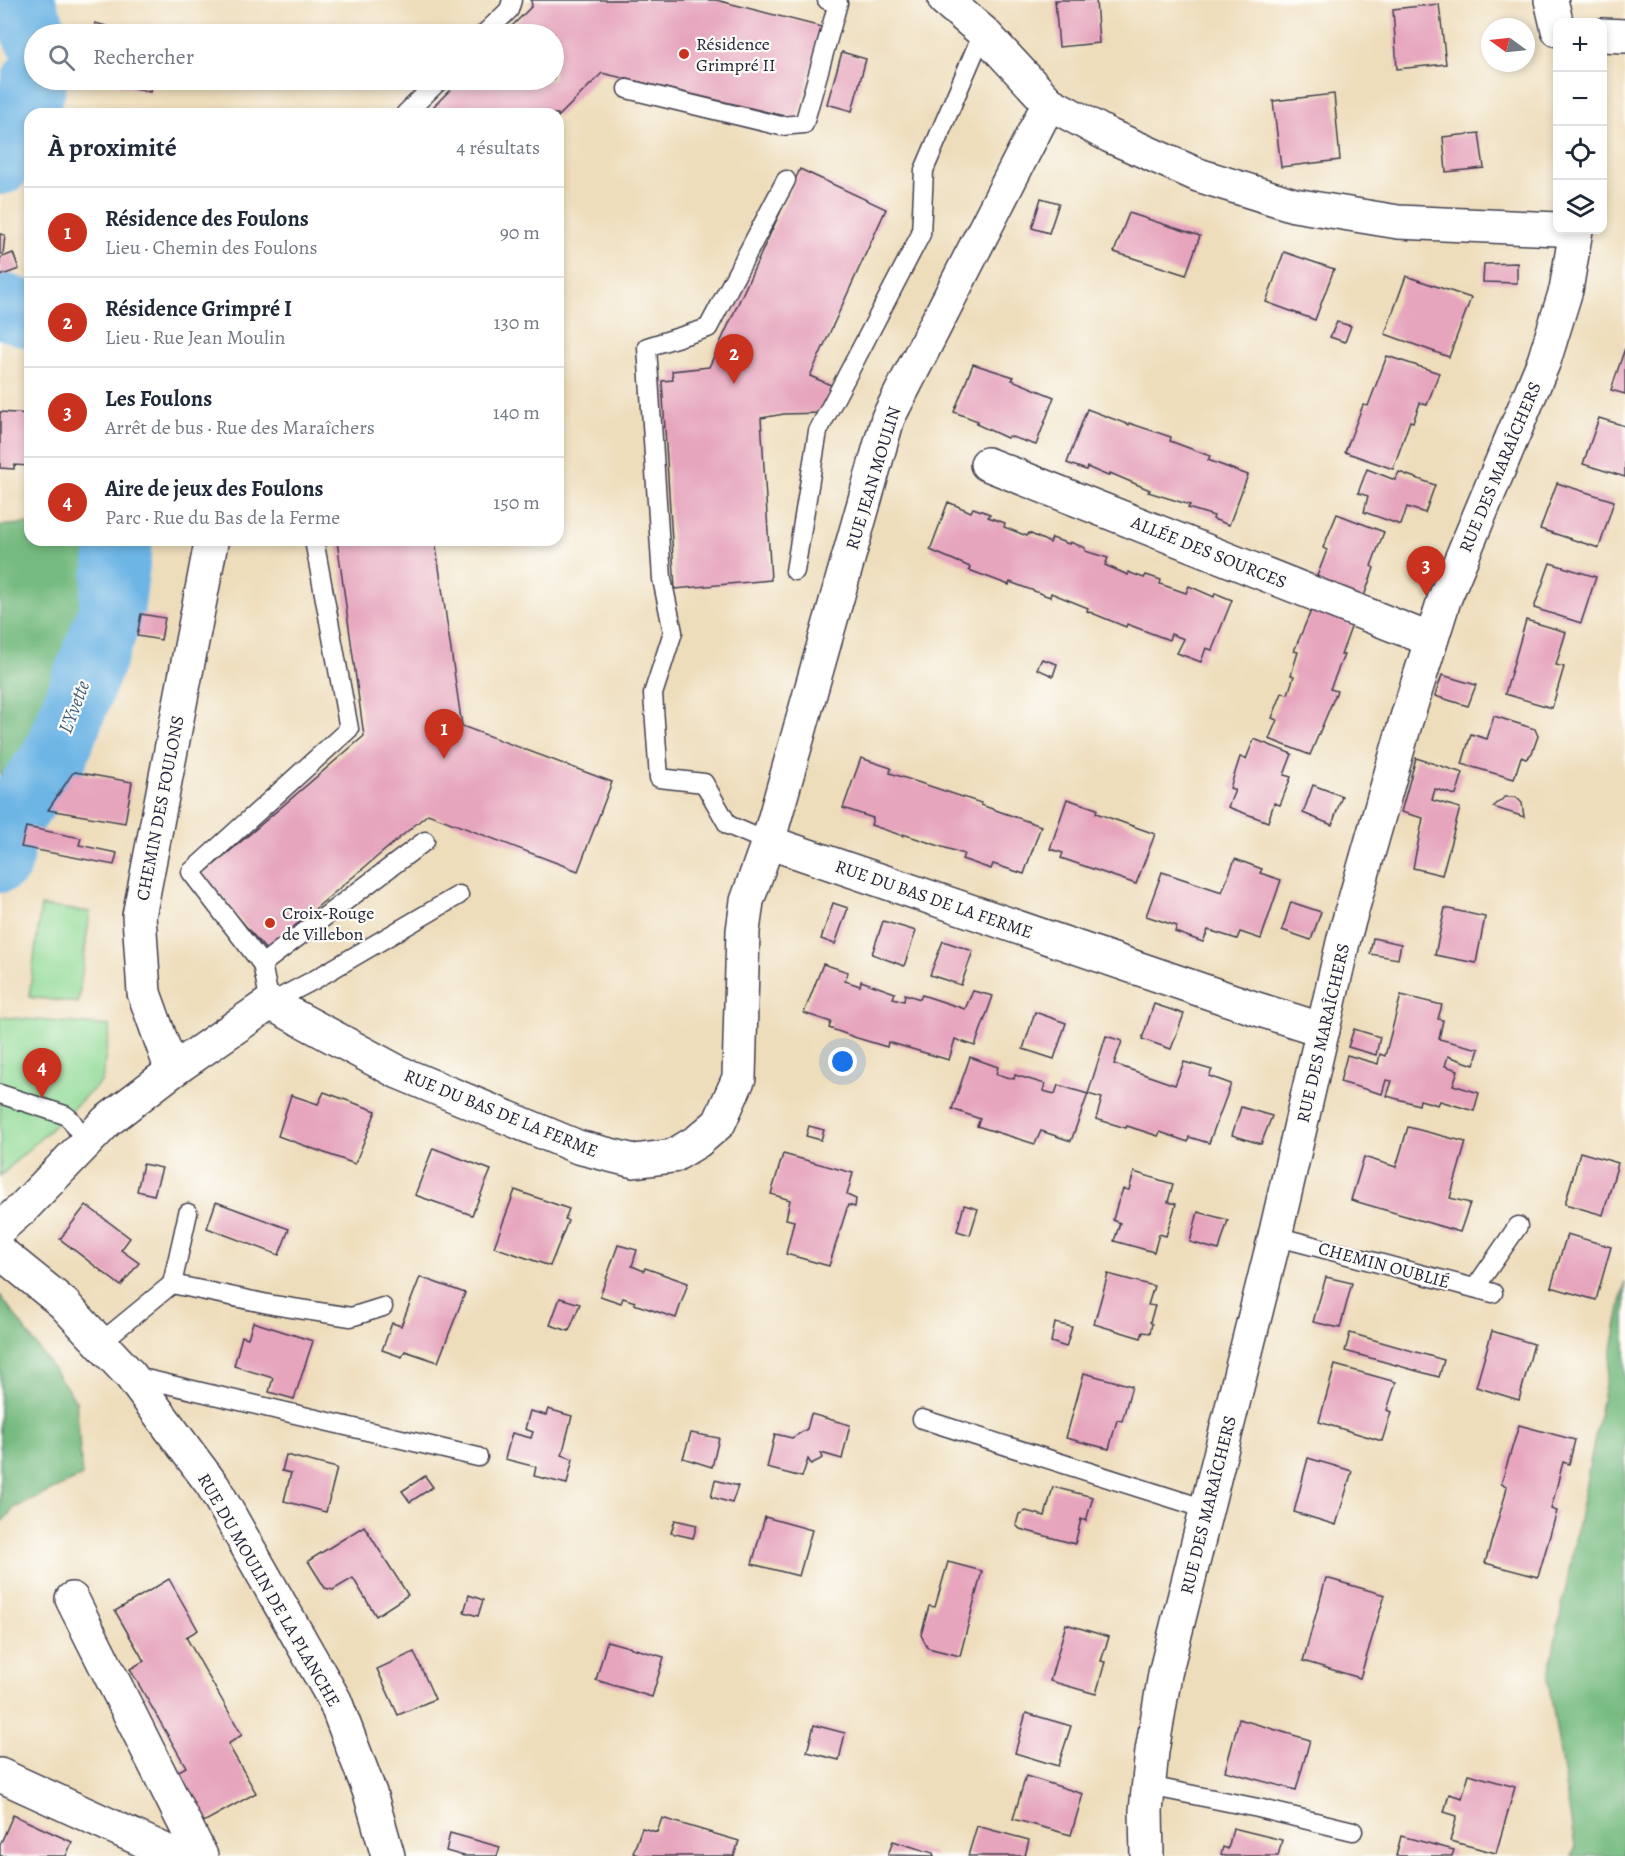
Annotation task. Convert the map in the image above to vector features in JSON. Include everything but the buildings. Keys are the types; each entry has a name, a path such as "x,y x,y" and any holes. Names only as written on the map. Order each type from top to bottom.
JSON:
{"street":[{"path":"945,0 983,32 1049,103 1110,136 1198,175 1294,205 1398,222 1553,229"},
{"path":"1551,0 1555,18"},
{"path":"1607,34 1625,36"},
{"name":"RUE JEAN MOULIN","path":"768,842 888,418 1049,103"},
{"name":"RUE DES MARAÎCHERS","path":"1148,1856 1146,1811 1152,1751 1166,1674 1275,1236 1344,938 1431,639 1444,600 1544,361 1566,290 1575,234"},
{"name":"ALLÉE DES SOURCES","path":"987,464 1431,639"},
{"name":"CHEMIN DES FOULONS","path":"172,1071 144,993 139,916 211,546"},
{"name":"RUE DU BAS DE LA FERME","path":"270,1003 398,1072 578,1147 634,1161 674,1156 698,1141 718,1123 739,1078 743,931 747,901 768,842 1323,1030"},
{"path":"0,1228 23,1208 107,1121 172,1071 270,1003"},
{"name":"RUE DU MOULIN DE LA PLANCHE","path":"0,1252 63,1304 131,1376 213,1486 335,1701 370,1793 388,1856"},
{"path":"72,1599 201,1856"},
{"path":"0,1775 177,1856"}],"lane":[{"path":"494,24 509,10 512,0"},
{"path":"627,89 781,126 804,124 838,3 827,0"},
{"path":"795,570 818,430 921,234 924,170 983,32"},
{"path":"411,108 430,90"},
{"path":"768,842 728,825 704,783 659,778 653,694 673,632 662,579 647,347 708,328 786,180"},
{"path":"315,546 349,729 190,872 262,964 270,1003 314,980 459,895"},
{"path":"262,964 425,841"},
{"path":"0,1094 65,1115 86,1142"},
{"path":"100,1343 172,1284 188,1213"},
{"name":"CHEMIN OUBLIÉ","path":"1275,1236 1484,1290 1518,1226"},
{"path":"172,1284 273,1305 351,1317 382,1307"},
{"path":"131,1376 478,1457"},
{"path":"922,1419 1206,1509"},
{"path":"1149,1786 1258,1808 1353,1831"}],"green space":[{"path":"24,524 24,546 106,546 98,616 45,742 15,795 0,792 0,526"},
{"path":"41,906 90,912 78,1003 29,997"},
{"path":"0,1017 110,1026 102,1081 0,1176"},
{"path":"1625,1282 1625,1856 1571,1856 1575,1846 1548,1679"},
{"path":"0,1295 76,1401 82,1476 14,1508 0,1524"}],"waterway":[{"name":"L'Yvette","path":"21,0 31,24"},
{"name":"L'Yvette","path":"26,108 32,90"},
{"name":"L'Yvette","path":"0,162 24,113"},
{"name":"L'Yvette","path":"0,305 24,313"},
{"name":"L'Yvette","path":"0,860 5,826 54,758 111,613 119,546"}],"place":[{"name":"Résidence Grimpré II","path":"684,54"},
{"name":"Résidence Grimpré I","path":"734,384"},
{"name":"Les Foulons","path":"1426,596"},
{"name":"Résidence des Foulons","path":"444,759"},
{"name":"Croix-Rouge de Villebon","path":"270,923"},
{"name":"Aire de jeux des Foulons","path":"42,1098"}]}
